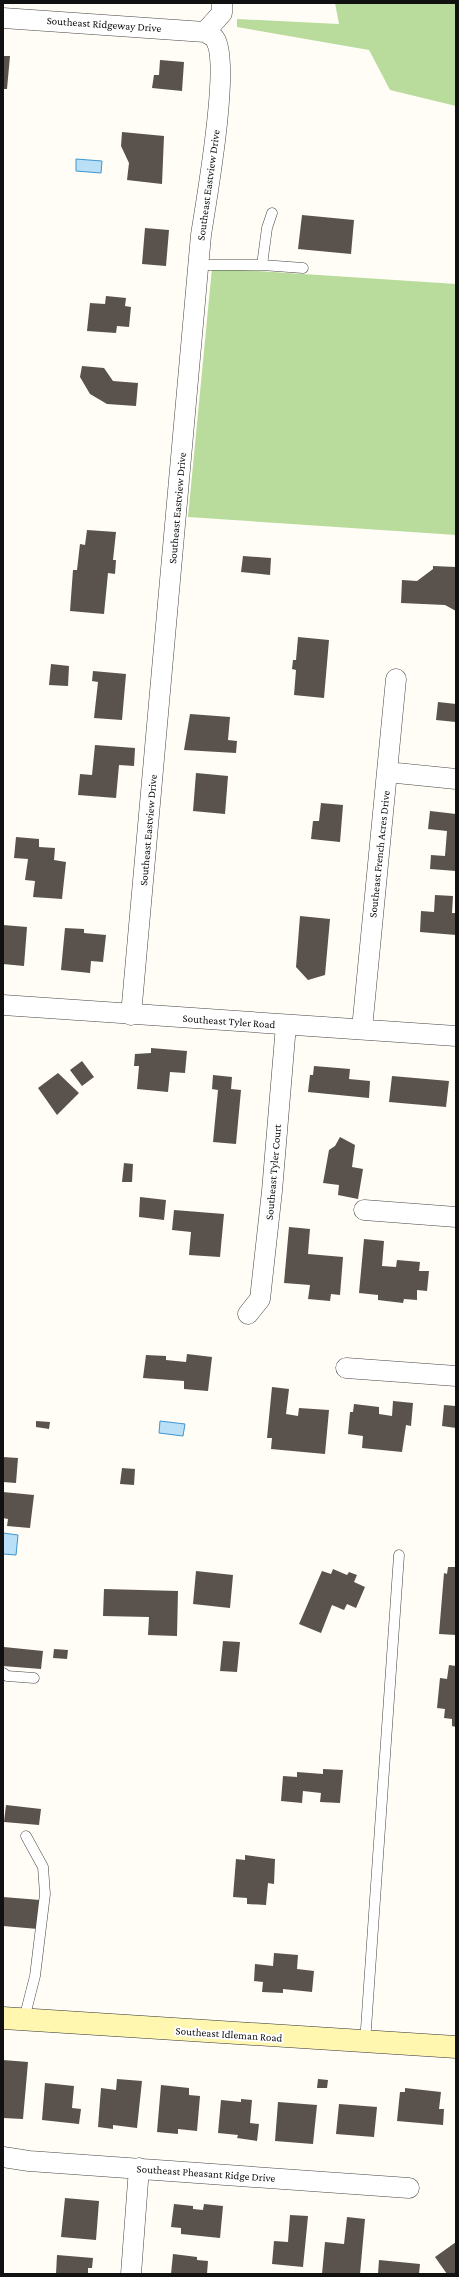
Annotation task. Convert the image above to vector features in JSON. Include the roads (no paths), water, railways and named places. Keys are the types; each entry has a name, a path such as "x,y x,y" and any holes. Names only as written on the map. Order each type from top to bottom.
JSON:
{"main road":[{"name":"Southeast Idleman Road","path":"14,2019 365,2043 456,2047"}],"street":[{"path":"205,32 222,8"},
{"name":"Southeast Ridgeway Drive","path":"3,18 205,32"},
{"name":"Southeast Eastview Drive","path":"131,1015 198,265 216,141 220,78 219,50 214,39 205,32"},
{"name":"Southeast French Acres Drive","path":"362,1029 396,679"},
{"path":"387,772 456,779"},
{"name":"Southeast Tyler Road","path":"3,1005 131,1015 456,1036"},
{"name":"Southeast Tyler Court","path":"248,1314 260,1299 272,1191 286,1025"},
{"path":"364,1210 456,1217"},
{"path":"346,1368 456,1376"},
{"name":"Southeast Pheasant Ridge Drive","path":"3,2157 29,2161 409,2188"},
{"path":"130,2274 139,2168"}],"lane":[{"path":"262,265 267,228 272,213"},
{"path":"198,265 262,265 302,268"},
{"path":"365,2043 398,1555"},
{"path":"3,1674 7,1676 34,1678"},
{"path":"14,2019 35,1976 45,1894 43,1867 26,1836"}],"water":[{"path":"76,159 102,161 101,173 76,171"},
{"path":"160,1421 185,1424 183,1436 159,1433"},
{"path":"3,1533 18,1535 16,1555 3,1554"}]}
